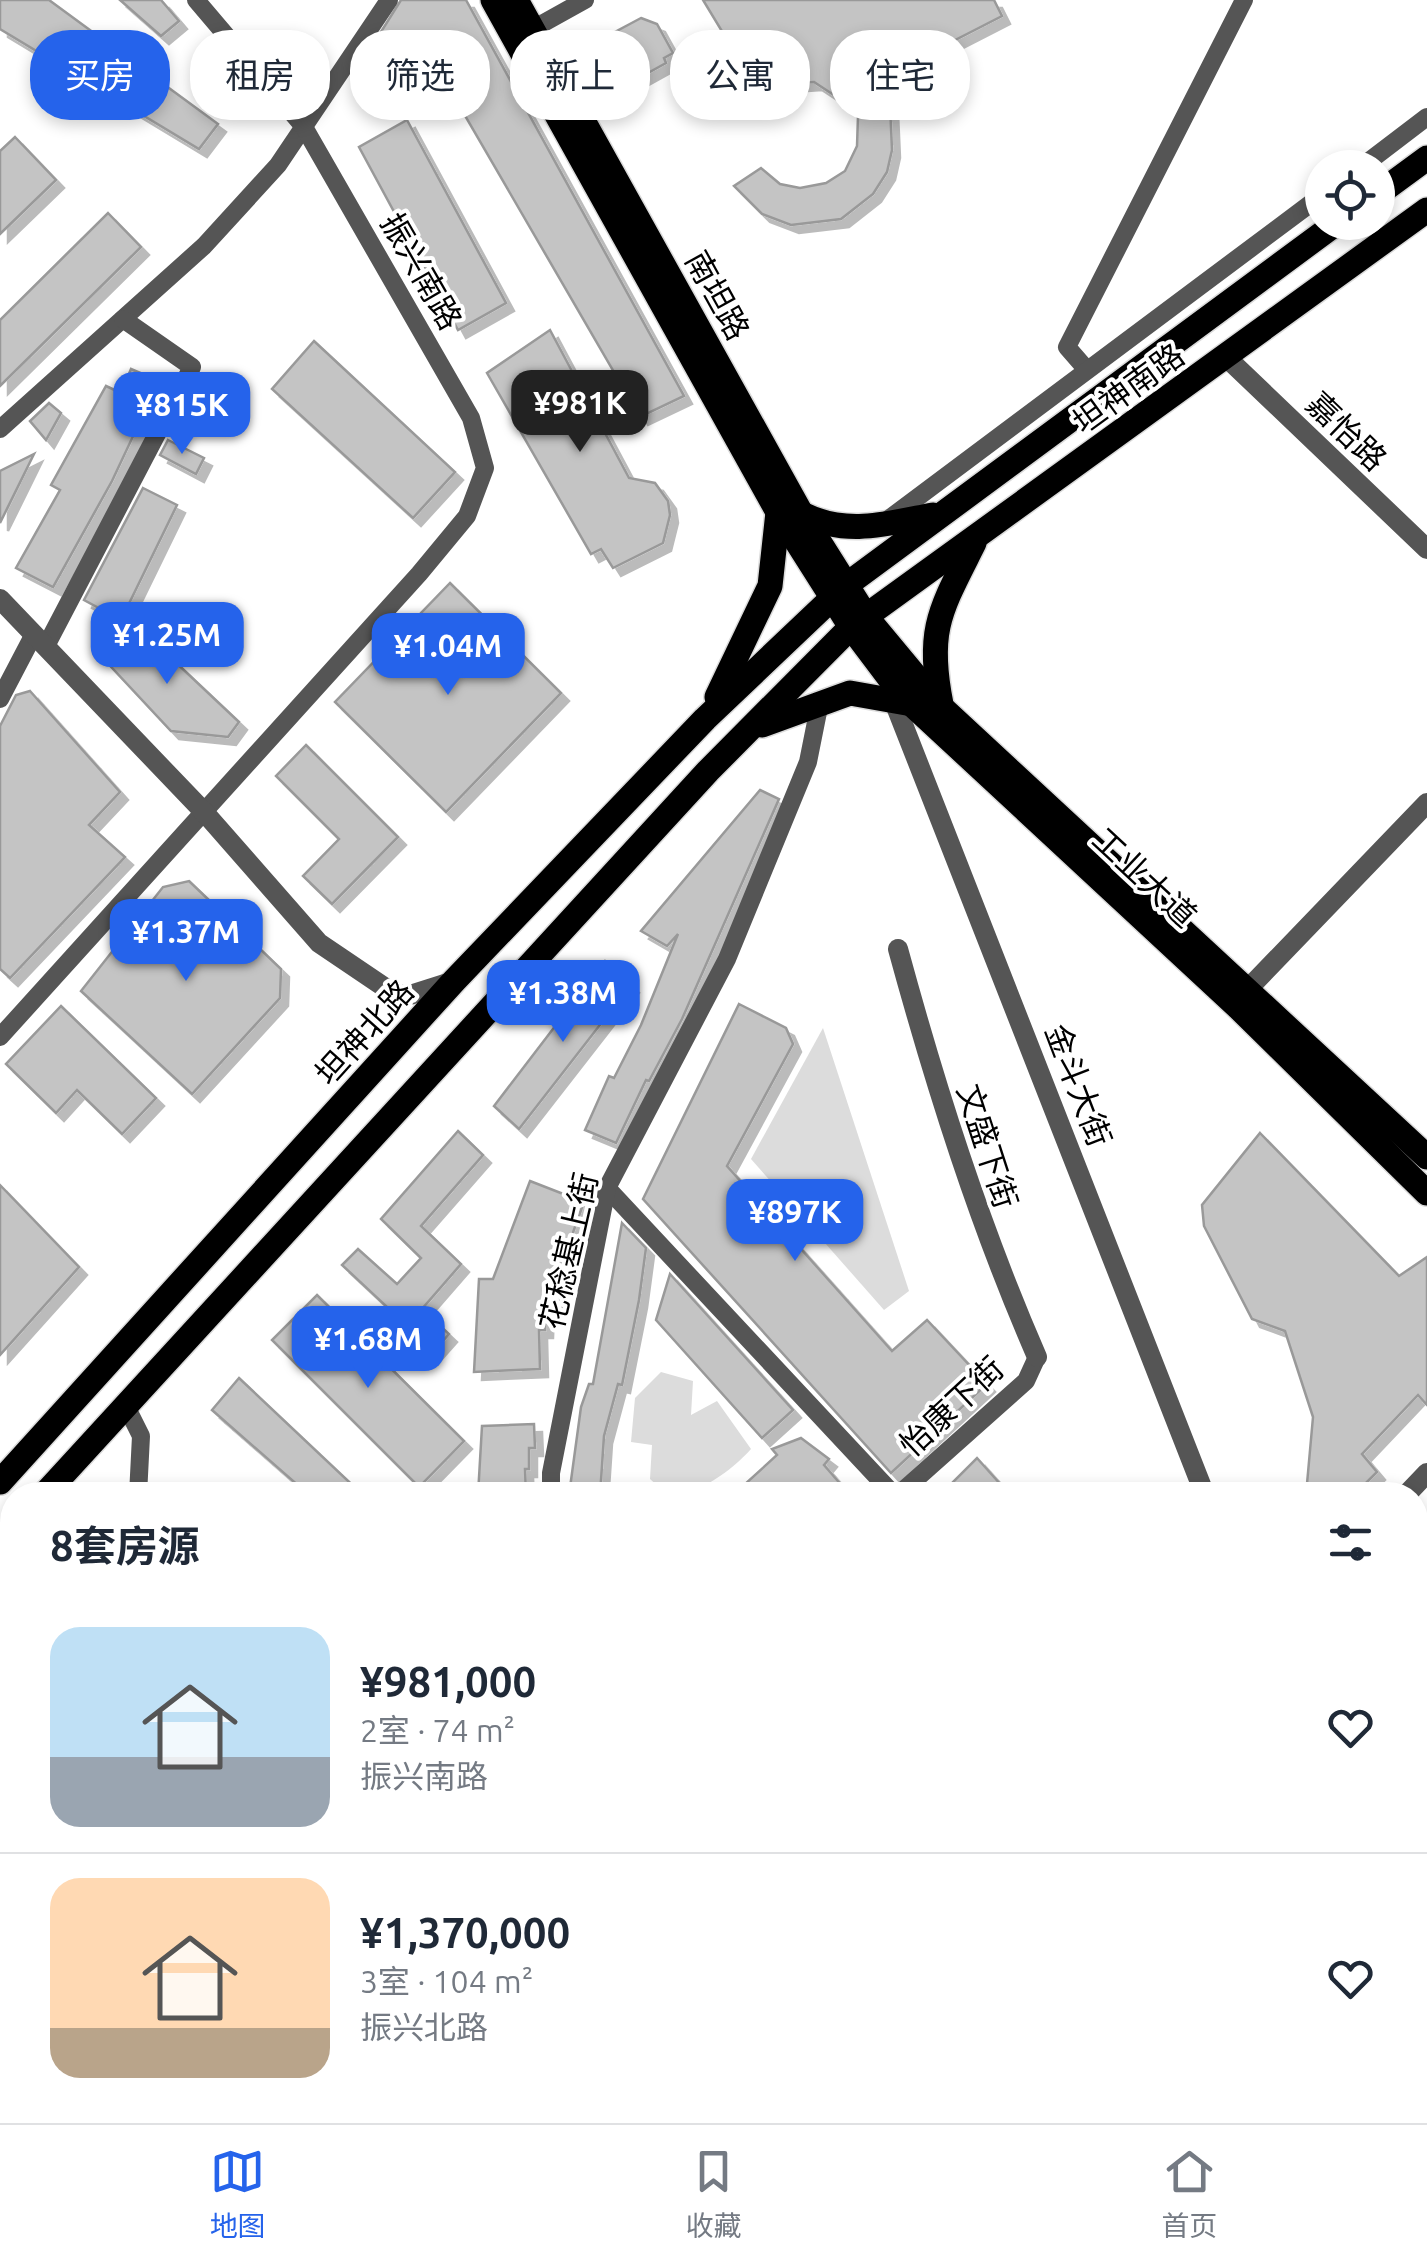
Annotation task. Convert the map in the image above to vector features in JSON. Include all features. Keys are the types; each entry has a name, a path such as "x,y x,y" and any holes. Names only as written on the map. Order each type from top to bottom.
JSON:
{"main road":[{"name":"南坦路","path":"493,0 523,30"},
{"name":"南坦路","path":"516,0 525,30"},
{"name":"南坦路","path":"574,120 789,512 859,622"},
{"path":"1395,182 1427,158"},
{"name":"坦神南路","path":"859,622 1427,210"},
{"name":"坦神南路","path":"839,592 938,514 1313,240"},
{"path":"705,719 759,617 789,512 836,527 880,526 938,514"},
{"path":"941,707 932,648 935,626 976,539"},
{"name":"坦神北路","path":"0,1482 454,981 705,719 839,592"},
{"path":"56,1482 744,734 859,622 941,707 1427,1157"},
{"name":"工业大道","path":"859,622 902,702 1237,1006 1427,1194"},
{"path":"744,734 850,693 902,702"}],"street":[{"name":"振兴南路","path":"0,1037 206,813 467,516 486,468 472,418 304,127 196,0"},
{"path":"0,429 204,246 286,157 389,0"},
{"path":"531,30 585,0"},
{"path":"1088,370 1067,347 1244,0"},
{"path":"1384,150 1427,117"},
{"path":"880,526 1305,208"},
{"path":"0,699 40,640 192,367 123,318"},
{"name":"嘉怡路","path":"1226,357 1427,549"},
{"path":"0,599 206,813 319,943 392,993 410,995 454,981"},
{"name":"花稔基上街","path":"551,1482 607,1188 727,960 808,762 820,702"},
{"name":"金斗大街","path":"902,702 1201,1482"},
{"path":"1247,990 1427,803"},
{"name":"文盛下街","path":"898,949 931,1069 994,1258 1037,1357"},
{"path":"607,1188 884,1482"},
{"name":"怡康下街","path":"911,1482 1026,1381 1037,1357"},
{"path":"126,1406 141,1436 139,1482"}],"shaded area":[{"path":"823,1028 909,1291 884,1310 751,1159"},
{"path":"661,1372 693,1381 691,1415 717,1401 751,1449 710,1482 653,1482 650,1479 652,1445 631,1442 635,1398"}],"building":[{"path":"0,0 49,0 90,30 30,30 30,47 0,29"},
{"path":"120,0 161,0 179,21 168,30 154,30"},
{"path":"401,0 466,0 483,30 382,30"},
{"path":"703,0 994,0 1002,16 970,32 830,30 830,92 810,82 810,30 721,30"},
{"path":"641,18 657,24 670,48 670,55 664,58 666,63 650,72 650,30 619,30"},
{"path":"490,44 510,80 510,120 532,120 684,396 640,417 468,120 490,120"},
{"path":"170,89 190,103 190,120 213,120 218,124 199,149 151,120 170,120"},
{"path":"407,120 506,303 458,330 359,147"},
{"path":"858,120 891,120 892,150 887,172 873,194 841,219 791,225 762,214 734,186 761,168 780,184 800,188 826,183 845,171 857,146"},
{"path":"15,137 56,180 0,234 0,151"},
{"path":"108,213 141,247 0,386 0,320"},
{"path":"550,330 629,478 655,483 668,501 670,515 663,543 613,568 601,549 591,554 487,373"},
{"path":"314,341 455,472 413,518 272,389"},
{"path":"131,369 159,381 112,481 53,587 16,568 60,490 51,485 106,386 121,393"},
{"path":"49,403 61,413 46,440 30,421"},
{"path":"168,440 204,458 196,474 160,455"},
{"path":"34,454 0,523 0,471"},
{"path":"143,488 177,505 121,620 84,600"},
{"path":"450,583 561,693 446,812 335,702"},
{"path":"134,623 239,722 228,737 171,731 101,656"},
{"path":"30,691 120,792 89,825 125,857 10,978 0,969 0,726 16,695"},
{"path":"306,745 398,837 332,904 303,876 339,839 276,776"},
{"path":"760,790 779,799 682,1019 649,1081 646,1080 616,1143 585,1130 609,1076 614,1078 641,1025 678,934 667,946 641,931"},
{"path":"189,881 281,969 280,998 192,1094 81,991 163,887"},
{"path":"605,961 631,985 519,1129 494,1106"},
{"path":"739,1004 786,1028 793,1044 727,1166 892,1351 927,1320 987,1384 891,1473 643,1199"},
{"path":"61,1006 156,1098 122,1134 77,1090 56,1113 6,1064"},
{"path":"458,1131 483,1155 421,1226 461,1264 422,1309 449,1334 434,1351 342,1265 358,1249 397,1284 421,1258 381,1219"},
{"path":"1260,1133 1399,1276 1427,1257 1427,1405 1418,1395 1362,1454 1377,1472 1367,1482 1307,1482 1313,1417 1285,1331 1252,1319 1204,1226 1202,1205"},
{"path":"530,1181 584,1202 553,1288 559,1288 557,1303 546,1303 545,1330 539,1330 540,1369 474,1372 479,1279 493,1279"},
{"path":"0,1185 79,1267 0,1355"},
{"path":"622,1223 646,1248 639,1300 622,1385 618,1384 604,1436 601,1482 571,1482 581,1407 589,1384 593,1384"},
{"path":"670,1274 793,1410 762,1438 656,1320"},
{"path":"317,1295 464,1441 424,1482 414,1482 272,1340"},
{"path":"239,1378 349,1482 294,1482 212,1410"},
{"path":"534,1424 535,1448 529,1448 526,1482 479,1482 482,1426"},
{"path":"801,1438 829,1459 824,1465 839,1482 747,1482 777,1455 772,1449"},
{"path":"977,1458 998,1482 953,1482"}]}
